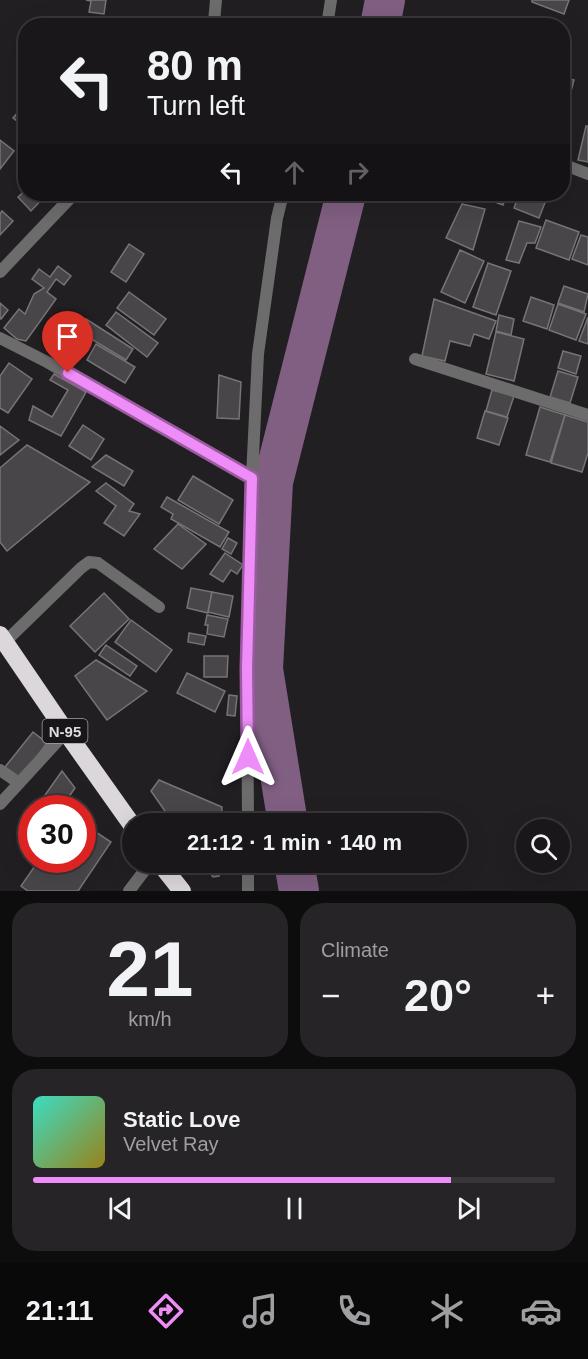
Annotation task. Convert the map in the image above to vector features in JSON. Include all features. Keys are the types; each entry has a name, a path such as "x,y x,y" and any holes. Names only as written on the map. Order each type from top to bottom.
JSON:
{"highway":[{"name":"N-95","path":"3,638 123,813"},
{"path":"168,873 182,891"}],"street":[{"path":"214,18 216,0"},
{"path":"328,18 331,0"},
{"path":"570,167 588,174"},
{"path":"0,272 67,201"},
{"path":"248,813 247,669 258,354 281,201"},
{"path":"0,338 252,478"},
{"path":"414,359 588,415"},
{"path":"3,638 89,562 98,563 159,607"},
{"path":"0,804 66,732"},
{"path":"0,771 19,783"},
{"path":"129,891 143,873"},
{"path":"248,873 248,891"}],"building":[{"path":"86,0 106,0 104,14 89,12 91,1"},
{"path":"532,0 569,0 564,14 532,2"},
{"path":"570,79 574,80 570,95"},
{"path":"18,112 18,122 13,118"},
{"path":"586,126 588,126 588,162 578,160"},
{"path":"0,140 14,151 0,169"},
{"path":"22,201 40,201 31,211"},
{"path":"492,201 504,201 503,205"},
{"path":"516,201 546,201 539,218 514,208"},
{"path":"462,204 485,209 473,250 446,238"},
{"path":"2,211 13,221 0,235 0,214"},
{"path":"546,220 579,232 569,260 536,248"},
{"path":"519,221 541,227 535,243 527,243 519,263 506,260"},
{"path":"581,235 588,237 588,265 572,259"},
{"path":"129,244 144,254 126,282 111,272"},
{"path":"460,250 484,261 465,303 441,292"},
{"path":"488,263 511,271 496,315 473,307"},
{"path":"58,266 71,276 64,285 56,279 47,292 56,299 26,341 17,339 4,328 19,309 25,314 34,294 44,288 32,279 39,269 50,277"},
{"path":"564,286 588,294 584,312 558,303"},
{"path":"129,292 166,319 154,335 117,308"},
{"path":"531,297 554,305 547,329 523,321"},
{"path":"434,299 496,321 489,339 474,334 470,346 450,341 445,361 422,356"},
{"path":"0,303 8,310 1,319 0,318"},
{"path":"558,304 586,314 576,340 549,330"},
{"path":"116,312 158,343 147,357 106,325"},
{"path":"499,315 514,319 511,335 496,331"},
{"path":"588,317 588,344 579,341"},
{"path":"86,319 133,349 126,360 83,334"},
{"path":"496,332 524,339 514,381 486,374"},
{"path":"96,344 135,367 125,383 87,360"},
{"path":"563,351 581,356 576,374 558,368"},
{"path":"9,363 32,379 8,413 0,408 0,376"},
{"path":"558,371 578,377 570,403 550,397"},
{"path":"54,374 86,392 61,436 29,420 33,406 52,417 68,390 50,380"},
{"path":"219,375 241,382 239,419 217,418"},
{"path":"492,390 514,396 507,417 486,411"},
{"path":"540,407 565,415 550,462 526,455"},
{"path":"485,411 508,418 499,445 477,438"},
{"path":"565,415 588,422 588,453 582,472 551,463"},
{"path":"83,425 104,439 91,460 69,446"},
{"path":"0,426 19,440 0,455"},
{"path":"27,445 90,482 7,551 0,542 0,468"},
{"path":"106,455 133,471 124,486 92,467"},
{"path":"193,476 233,500 219,524 178,500"},
{"path":"106,483 134,504 129,511 140,514 124,536 104,523 116,506 96,491"},
{"path":"167,497 229,532 220,547 171,519 173,514 161,507"},
{"path":"178,524 206,544 182,569 154,549"},
{"path":"228,538 237,543 231,554 222,549"},
{"path":"225,553 243,565 237,574 231,570 223,582 210,574"},
{"path":"191,588 212,592 208,613 187,608"},
{"path":"212,592 233,596 229,617 208,612"},
{"path":"104,593 129,619 95,652 70,626"},
{"path":"207,615 228,619 224,637 207,634 208,625 205,625"},
{"path":"131,620 172,650 156,672 115,642"},
{"path":"189,633 206,636 204,645 188,642"},
{"path":"106,645 137,666 130,676 99,655"},
{"path":"204,656 228,656 227,677 204,677"},
{"path":"96,660 147,691 107,720 75,676"},
{"path":"187,673 225,691 215,712 177,693"},
{"path":"229,695 237,696 235,716 227,715"},
{"path":"33,732 47,743 20,779 5,767"},
{"path":"62,771 75,788 70,795 45,795"},
{"path":"159,780 222,807 222,813 166,813 151,791"},
{"path":"96,832 111,842 96,864"},
{"path":"30,873 90,873 78,891 28,891 21,886"},
{"path":"210,873 219,873 219,876 213,877"}],"waterway":[{"path":"382,18 385,0"},
{"path":"286,813 263,669 273,482 344,201"},
{"path":"296,873 299,891"}],"route":[{"path":"68,373 252,478 247,669 248,757"}]}
